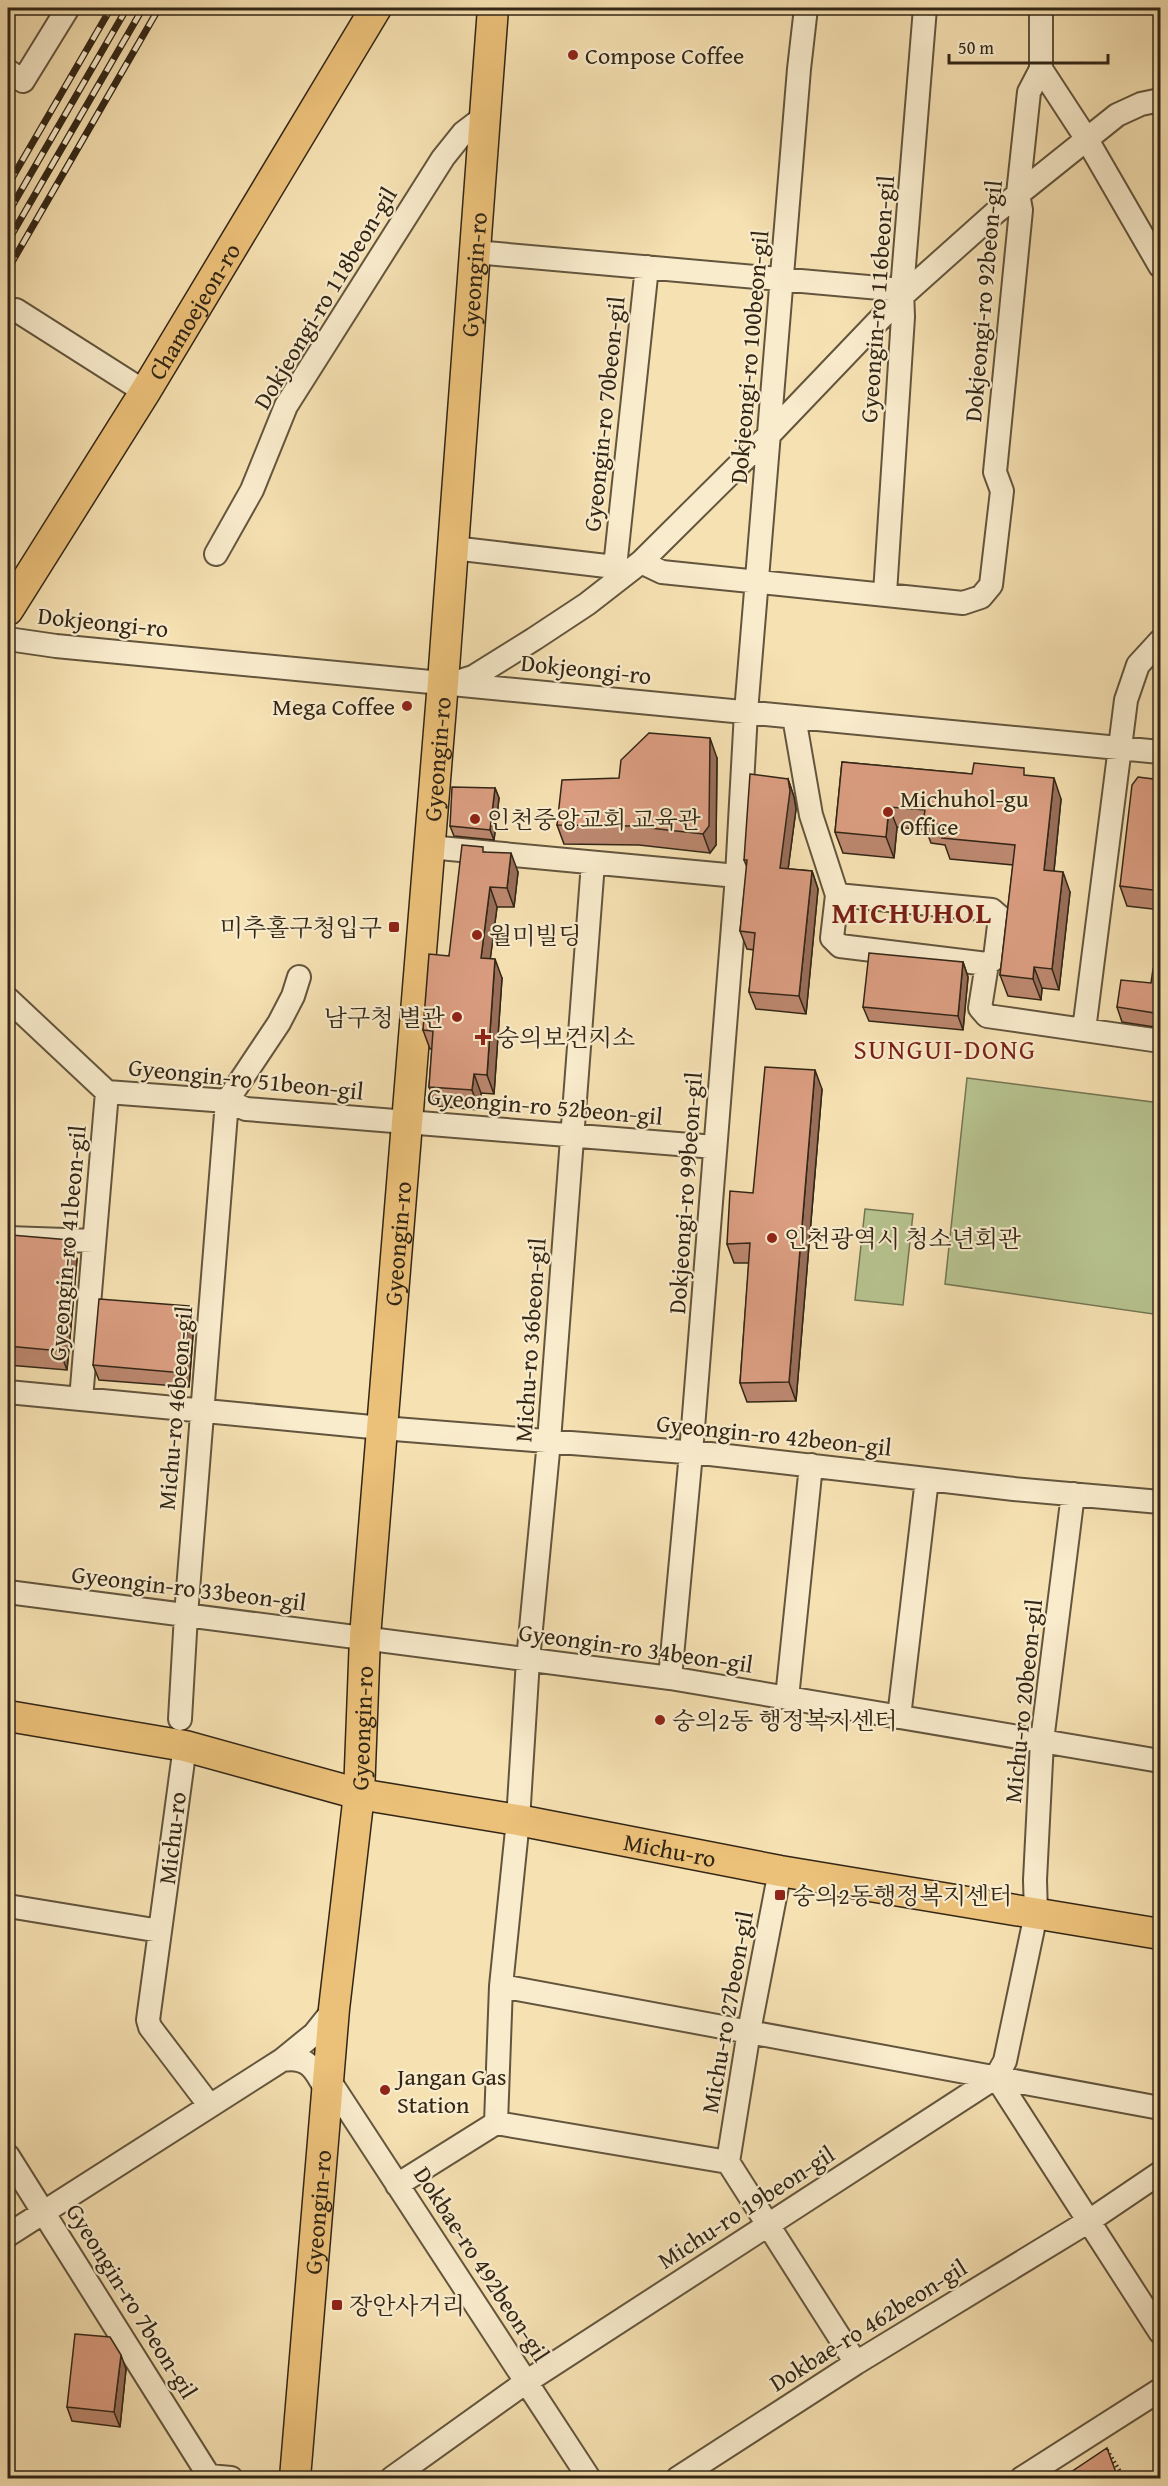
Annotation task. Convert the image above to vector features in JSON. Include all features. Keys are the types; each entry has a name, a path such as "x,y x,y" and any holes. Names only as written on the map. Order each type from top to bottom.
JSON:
{"main road":[{"name":"Chamoejeon-ro","path":"8,610 145,392 376,8"},
{"name":"Gyeongin-ro","path":"296,2478 334,2009 359,1794 365,1637 429,847 448,683 453,548 493,8"},
{"name":"Michu-ro","path":"8,1716 182,1732 359,1794 518,1820 780,1871 1161,1934"}],"street":[{"path":"15,76 69,8"},
{"name":"Dokjeongi-ro 100beon-gil","path":"746,712 806,8"},
{"name":"Gyeongin-ro 116beon-gil","path":"885,593 903,317 902,293 925,8"},
{"name":"Dokjeongi-ro 92beon-gil","path":"885,593 963,603 981,597 990,585 1002,491 995,472 1021,210 1018,194 1029,92 1041,69 1041,8"},
{"path":"1041,69 1086,138 1161,266"},
{"path":"448,683 473,677 534,639 587,604 618,572 641,562 770,434 902,293 1086,138 1117,115 1141,104 1161,100"},
{"name":"Dokjeongi-ro 118beon-gil","path":"216,554 252,490 286,406 443,158 463,133 484,117"},
{"path":"474,252 782,279 902,293"},
{"name":"Gyeongin-ro 70beon-gil","path":"453,548 618,572 647,267"},
{"path":"16,310 145,392"},
{"path":"641,562 662,572 885,593"},
{"name":"Dokjeongi-ro","path":"8,639 68,647 1161,752"},
{"path":"1083,1030 1126,700 1138,666 1161,641"},
{"name":"Dokjeongi-ro 99beon-gil","path":"670,1678 691,1453 737,876 746,712"},
{"path":"794,717 811,815 837,895 832,938 840,946 987,964 995,958 1000,917 992,910 837,895"},
{"path":"429,847 737,876"},
{"name":"Michu-ro 36beon-gil","path":"496,2123 501,1986 518,1820 528,1660 549,1441 593,862"},
{"path":"987,964 980,1008 987,1016 1161,1041"},
{"path":"227,1101 279,1023 299,977"},
{"name":"Gyeongin-ro 51beon-gil","path":"8,999 107,1092 227,1101 246,1109 407,1122"},
{"name":"Gyeongin-ro 41beon-gil","path":"81,1399 107,1092"},
{"name":"Michu-ro 46beon-gil","path":"182,1732 186,1615 227,1101"},
{"name":"Gyeongin-ro 52beon-gil","path":"407,1122 715,1147"},
{"path":"8,1238 94,1240"},
{"name":"Gyeongin-ro 41beon-gil","path":"8,1392 382,1428"},
{"name":"Gyeongin-ro 42beon-gil","path":"382,1428 691,1453 1161,1502"},
{"path":"787,1698 811,1465"},
{"path":"899,1717 927,1479"},
{"name":"Michu-ro 20beon-gil","path":"1036,1914 1035,1880 1042,1741 1073,1494"},
{"name":"Gyeongin-ro 33beon-gil","path":"8,1592 365,1637"},
{"name":"Gyeongin-ro 34beon-gil","path":"365,1637 670,1678 1161,1761"},
{"name":"Michu-ro","path":"182,1732 148,2020 150,2027 210,2106"},
{"name":"Michu-ro 27beon-gil","path":"728,2162 749,2031 780,1871"},
{"path":"8,1906 160,1931"},
{"path":"996,2077 1005,2061 1036,1914"},
{"path":"501,1986 1161,2108"},
{"path":"8,2235 282,2060 314,2034 334,2009"},
{"name":"Dokbae-ro 492beon-gil","path":"282,2060 294,2058 313,2068 328,2086 397,2185 589,2478"},
{"path":"996,2077 1161,2332"},
{"name":"Michu-ro 19beon-gil","path":"392,2478 526,2382 996,2077"},
{"path":"397,2185 496,2123 728,2162 856,2363"},
{"name":"Gyeongin-ro 7beon-gil","path":"8,2156 215,2478"},
{"name":"Dokbae-ro 462beon-gil","path":"678,2478 856,2363 1089,2221 1161,2173"},
{"path":"1022,2478 1161,2390"}],"path":[{"path":"1096,2432 1124,2478"}],"green space":[{"path":"967,1078 1160,1103 1160,1315 945,1284"},
{"path":"865,1209 913,1214 903,1305 855,1300"}],"building":[{"path":"649,733 710,738 709,826 703,834 632,826 557,825 562,780 619,778 621,760"},
{"path":"842,762 972,774 974,763 1024,768 1024,775 1054,778 1044,870 1063,872 1052,969 1034,967 1033,979 1000,975 1015,845 942,838 944,825 923,823 925,810 889,807 886,837 835,832"},
{"path":"750,774 788,779 790,791 780,868 812,871 799,996 749,992 755,933 740,931 747,860 744,860"},
{"path":"1138,777 1161,780 1161,891 1120,886 1132,785"},
{"name":"인천중앙교회 교육관","path":"452,787 495,788 490,830 450,826"},
{"path":"462,845 483,847 483,852 511,853 507,888 490,887 481,958 495,959 487,1075 474,1074 472,1090 429,1087 433,1031 423,1030 429,954 449,956"},
{"path":"869,953 963,962 958,1016 863,1007"},
{"path":"1153,969 1161,970 1161,1014 1117,1007 1121,980 1151,983"},
{"name":"인천광역시 청소년회관","path":"765,1067 815,1070 789,1382 740,1383 750,1243 727,1244 730,1191 753,1193"},
{"path":"11,1235 70,1240 60,1351 8,1346 8,1273"},
{"path":"99,1299 189,1306 183,1373 93,1365"},
{"path":"75,2334 110,2337 121,2355 114,2412 67,2407"},
{"path":"1107,2448 1118,2478 1062,2478"}],"railway":[{"path":"8,185 111,8"},
{"path":"8,213 127,8"},
{"path":"8,241 143,8"},
{"path":"8,269 159,8"}],"place":[{"name":"Compose Coffee","path":"573,55"},
{"name":"Mega Coffee","path":"407,706"},
{"name":"Michuhol-gu Office","path":"888,812"},
{"name":"인천중앙교회 교육관","path":"475,819"},
{"name":"미추홀구청입구","path":"394,927"},
{"name":"월미빌딩","path":"477,935"},
{"name":"남구청 별관","path":"457,1017"},
{"name":"숭의보건지소","path":"483,1037"},
{"name":"인천광역시 청소년회관","path":"772,1238"},
{"name":"숭의2동 행정복지센터","path":"660,1720"},
{"name":"숭의2동행정복지센터","path":"780,1895"},
{"name":"Jangan Gas Station","path":"385,2090"},
{"name":"장안사거리","path":"337,2305"}],"district":[{"name":"MICHUHOL","path":"912,912"},
{"name":"SUNGUI-DONG","path":"945,1049"}]}
